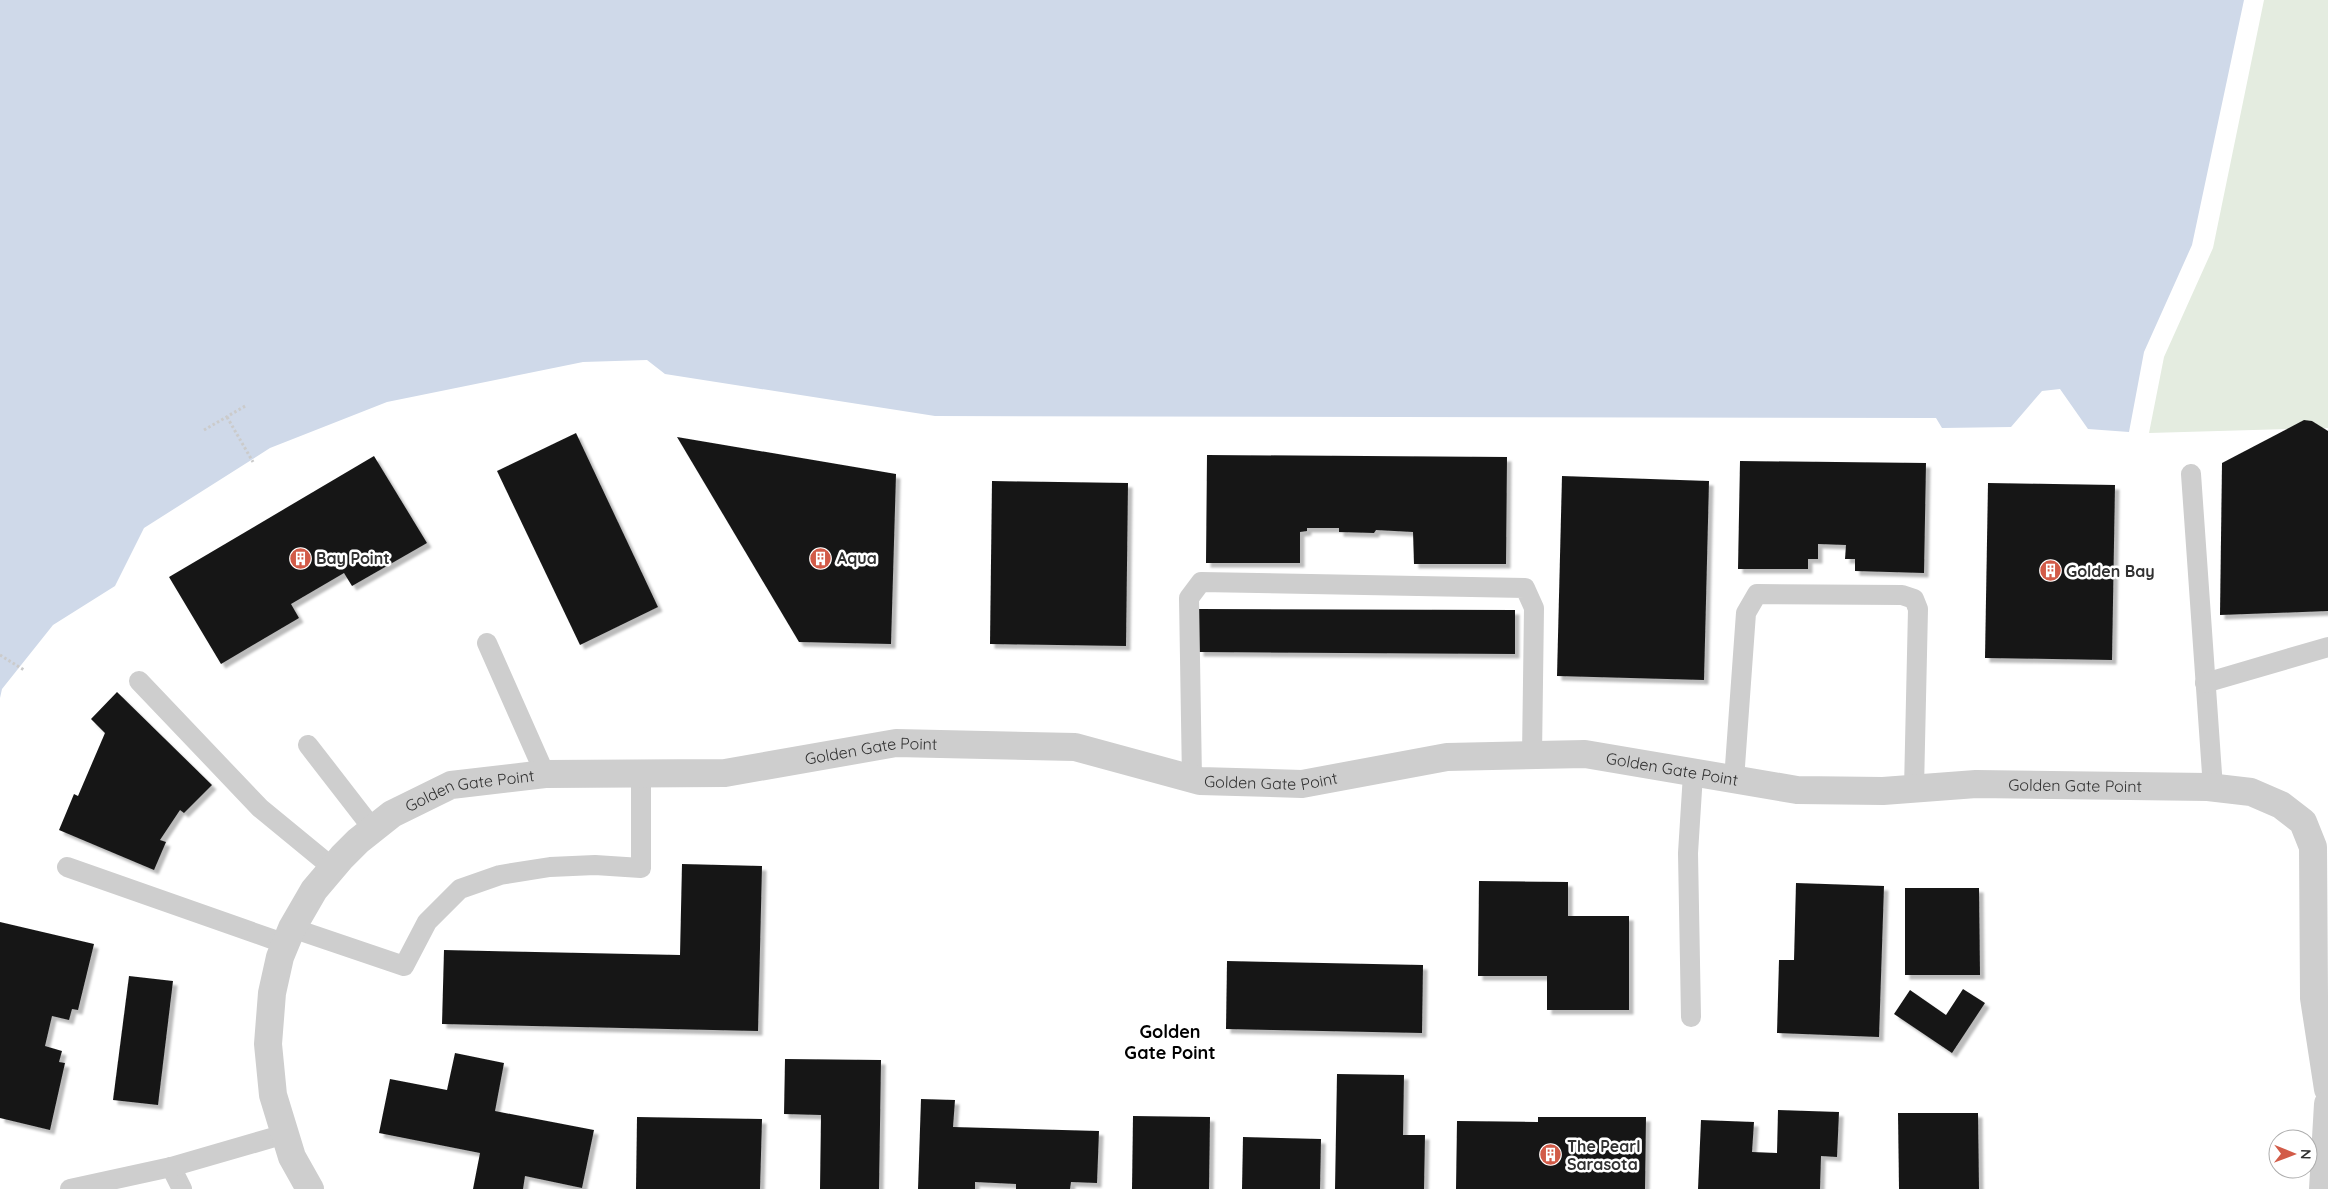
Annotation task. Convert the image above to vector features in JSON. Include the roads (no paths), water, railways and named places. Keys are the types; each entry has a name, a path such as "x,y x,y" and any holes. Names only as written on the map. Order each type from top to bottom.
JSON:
{"street":[{"name":"Golden Gate Point","path":"310,1189 292,1157 273,1095 268,1044 272,993 289,936 314,890 347,852 392,814 451,785 545,774 725,773 896,744 1075,747 1192,779 1302,784 1447,757 1585,754 1692,774 1797,790 1883,791 1976,784 2213,788 2251,792 2281,805 2303,822 2314,847 2314,998 2328,1089"},
{"path":"2325,1179 2328,1104"}],"lane":[{"path":"2191,474 2213,788"},
{"path":"1192,779 1189,598 1200,582 1525,588 1534,608 1532,755"},
{"path":"1734,780 1746,613 1757,594 1902,595 1914,599 1918,609 1914,789"},
{"path":"487,643 545,774"},
{"path":"2205,683 2328,647"},
{"path":"139,681 260,808 333,868"},
{"path":"308,745 373,829"},
{"path":"67,867 289,936 404,966 427,922 460,889 500,875 550,867 596,865 641,868 641,774"},
{"path":"1691,1017 1688,853 1692,774"},
{"path":"70,1189 171,1167 285,1134"},
{"path":"171,1167 182,1189"}],"water":[{"path":"0,0 2244,0 2192,245 2144,352 2129,432 2088,429 2060,389 2042,391 2011,427 1942,428 1936,418 935,416 665,374 647,360 583,362 387,402 270,448 144,528 115,586 53,625 2,689 0,698"}],"place":[{"name":"Bay Point","path":"300,558"},
{"name":"Aqua","path":"821,558"},
{"name":"Golden Bay","path":"2050,571"},
{"name":"The Pearl Sarasota","path":"1551,1155"}],"district":[{"name":"Golden Gate Point","path":"1170,1041"}]}
